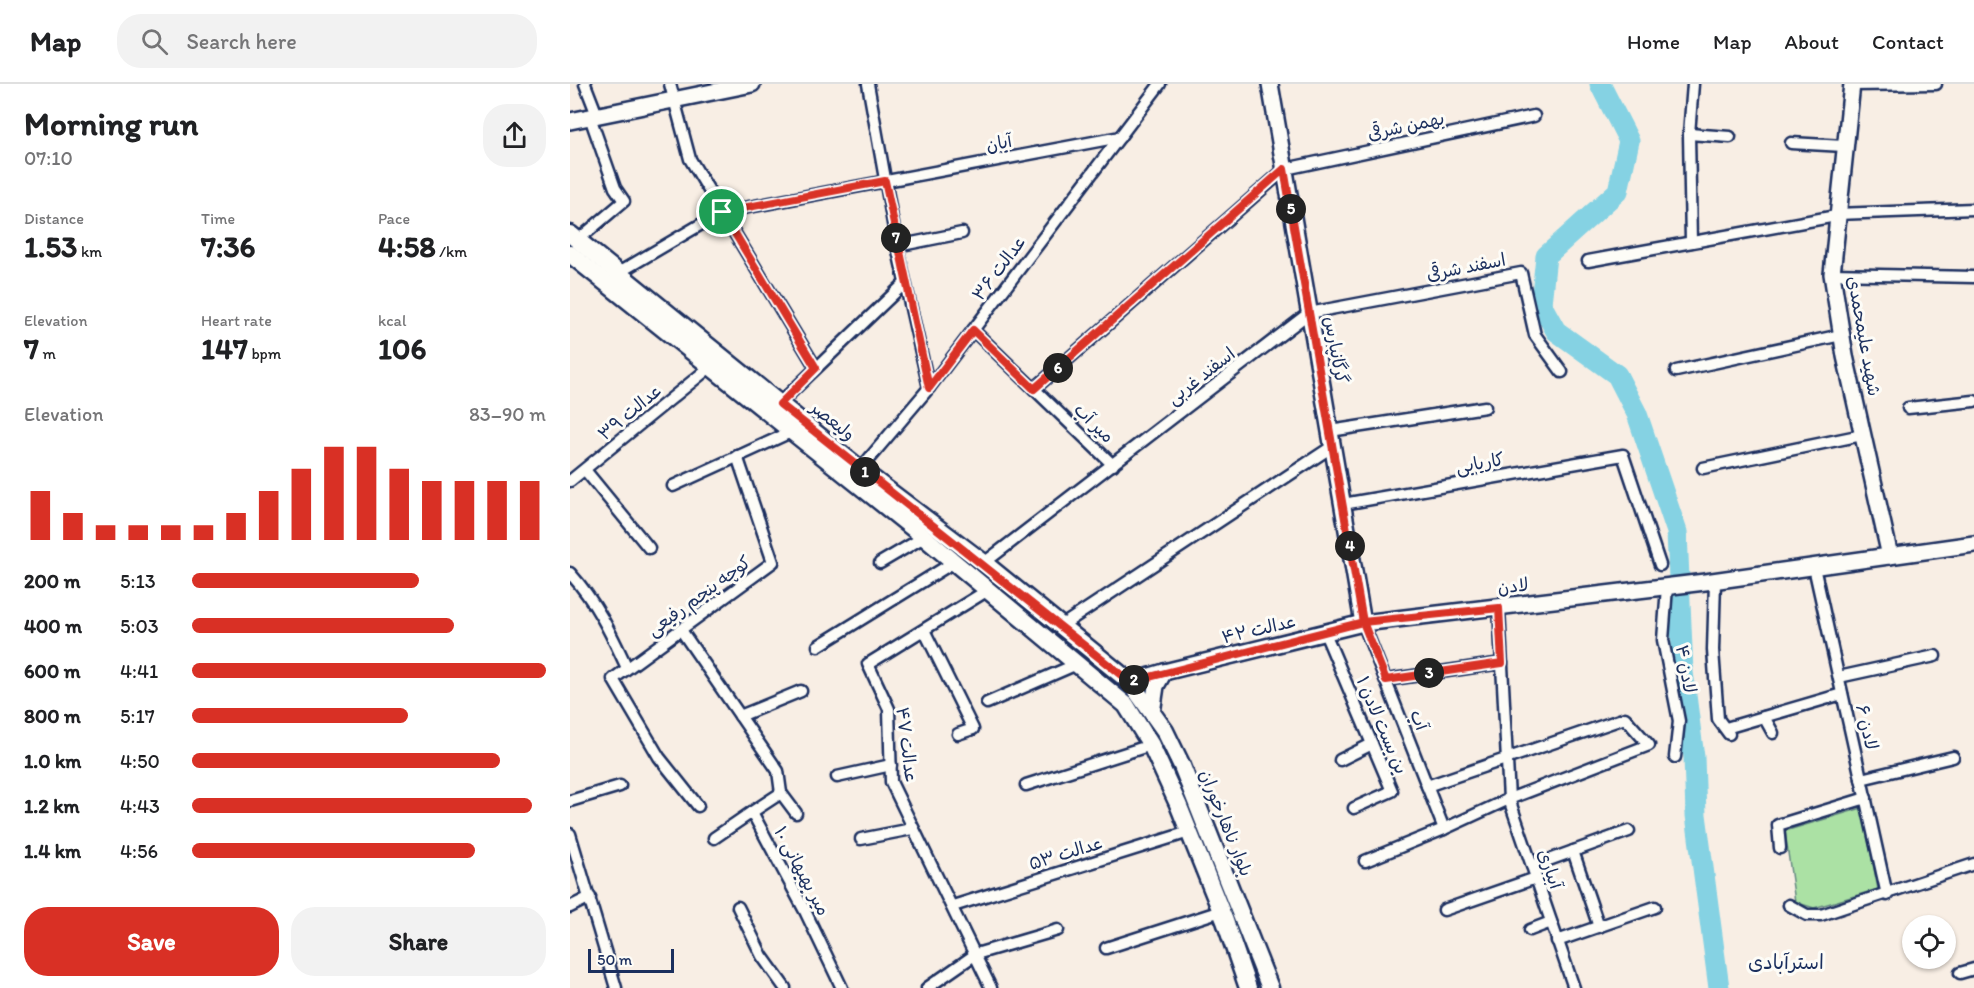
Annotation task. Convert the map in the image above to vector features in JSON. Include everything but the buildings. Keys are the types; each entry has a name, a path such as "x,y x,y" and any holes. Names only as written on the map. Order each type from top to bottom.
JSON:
{"main road":[{"path":"570,121 752,84"},
{"name":"گرگانپارس","path":"1270,84 1363,622"},
{"name":"شهید علیمحمدی","path":"1851,85 1836,215 1832,274 1841,335 1890,556"},
{"name":"ولیعصر","path":"573,242 618,273 780,404 924,537 1126,705"},
{"name":"ولیعصر","path":"573,242 711,367 791,432 984,563 1130,682"},
{"path":"1710,582 1974,544"},
{"name":"لادن","path":"1363,622 1710,582"},
{"name":"عدالت ۴۲","path":"1130,682 1363,622"},
{"path":"1152,713 1156,686 1164,672"},
{"name":"بلوار ناهارخوران","path":"1130,682 1152,713 1182,766 1268,984"},
{"name":"بلوار ناهارخوران","path":"1126,705 1151,745 1190,832 1221,911 1247,988"},
{"path":"1247,988 1268,984"}],"street":[{"path":"573,242 624,201 615,188 585,84"},
{"path":"670,84 690,159 816,368"},
{"path":"868,84 897,246 929,388"},
{"name":"عدالت ۳۶","path":"856,474 929,388 1160,84"},
{"path":"1691,242 1689,134 1693,84"},
{"path":"1851,85 1936,84"},
{"name":"بهمن شرقی","path":"1284,169 1534,116"},
{"path":"1689,134 1730,136"},
{"name":"آبان","path":"618,273 722,212 1120,137"},
{"path":"1791,143 1844,146"},
{"path":"1034,389 1284,169"},
{"path":"1588,261 1836,215 1973,209"},
{"path":"897,246 962,233"},
{"name":"اسفند شرقی","path":"1309,313 1521,273 1535,336 1562,372"},
{"path":"1832,274 1974,276"},
{"path":"780,404 905,283"},
{"name":"اسفند غربی","path":"984,563 1309,313"},
{"name":"میر آب","path":"973,330 1113,465"},
{"path":"1676,371 1841,335"},
{"name":"عدالت ۳۹","path":"570,481 711,367"},
{"path":"1908,408 1974,401"},
{"path":"1061,626 1199,536 1331,439 1485,407"},
{"path":"673,486 791,432"},
{"path":"1702,468 1862,435"},
{"name":"کاریابی","path":"1342,504 1623,455 1660,565"},
{"name":"کوچه پنجم رفیعی","path":"698,806 659,757 612,679 773,562 737,456"},
{"path":"585,470 649,548"},
{"path":"880,563 924,537"},
{"path":"818,646 954,562"},
{"name":"۶ لادن","path":"1814,567 1861,779 1890,894"},
{"path":"570,573 591,596 606,622 627,669"},
{"path":"1710,582 1718,719 1727,731 1764,717 1842,694"},
{"name":"۴ لادن","path":"1667,587 1663,640 1679,722 1675,757"},
{"name":"عدالت ۴۷","path":"987,590 868,664 889,709 891,782 991,988"},
{"name":"آبیاری","path":"1499,608 1509,799 1574,988"},
{"name":"آب","path":"1363,622 1444,829"},
{"path":"681,630 778,771 781,793 796,813"},
{"path":"924,630 973,729 958,734"},
{"name":"۱ بن بست لادن","path":"1324,633 1392,790 1354,808"},
{"path":"1839,677 1935,656"},
{"path":"1386,680 1502,663"},
{"path":"987,703 1077,664"},
{"path":"740,716 801,691"},
{"path":"1764,717 1773,733"},
{"path":"1365,861 1444,829 1509,799 1649,745 1624,718 1427,786"},
{"path":"1340,760 1372,744"},
{"path":"1026,785 1151,745"},
{"path":"1861,779 1953,757"},
{"path":"837,777 891,765"},
{"path":"570,801 620,786"},
{"path":"714,838 781,793"},
{"path":"1780,848 1778,825 1866,798"},
{"name":"۱۰ میر بهبهانی","path":"752,812 806,913 842,988"},
{"path":"861,839 912,828"},
{"path":"1532,866 1629,831"},
{"name":"عدالت ۵۳","path":"953,906 1190,832"},
{"path":"570,834 616,988"},
{"path":"1573,851 1599,927"},
{"path":"1789,905 1807,915 1821,915 1890,894 1974,864"},
{"path":"1444,910 1536,878"},
{"path":"570,907 590,897"},
{"path":"738,907 762,956 785,988"},
{"path":"1557,941 1655,907"},
{"path":"1106,948 1221,911"},
{"path":"1530,930 1551,922"},
{"path":"927,988 976,954 1059,930"},
{"path":"1960,973 1974,969"}],"green space":[{"path":"1862,808 1878,889 1814,908 1795,902 1785,831"}],"waterway":[{"path":"1600,84 1629,141 1618,191 1546,256 1541,304 1556,331 1617,375 1637,414 1677,532 1683,672 1694,757 1696,815 1719,988"}],"district":[{"name":"استرآبادی","path":"1786,962"}],"route":[{"path":"722,212 816,368 780,404 860,469 984,563 1130,682 1363,622 1386,680 1502,663 1499,608 1363,622 1284,169 1034,389 973,330 929,388 885,181 722,212"}]}
